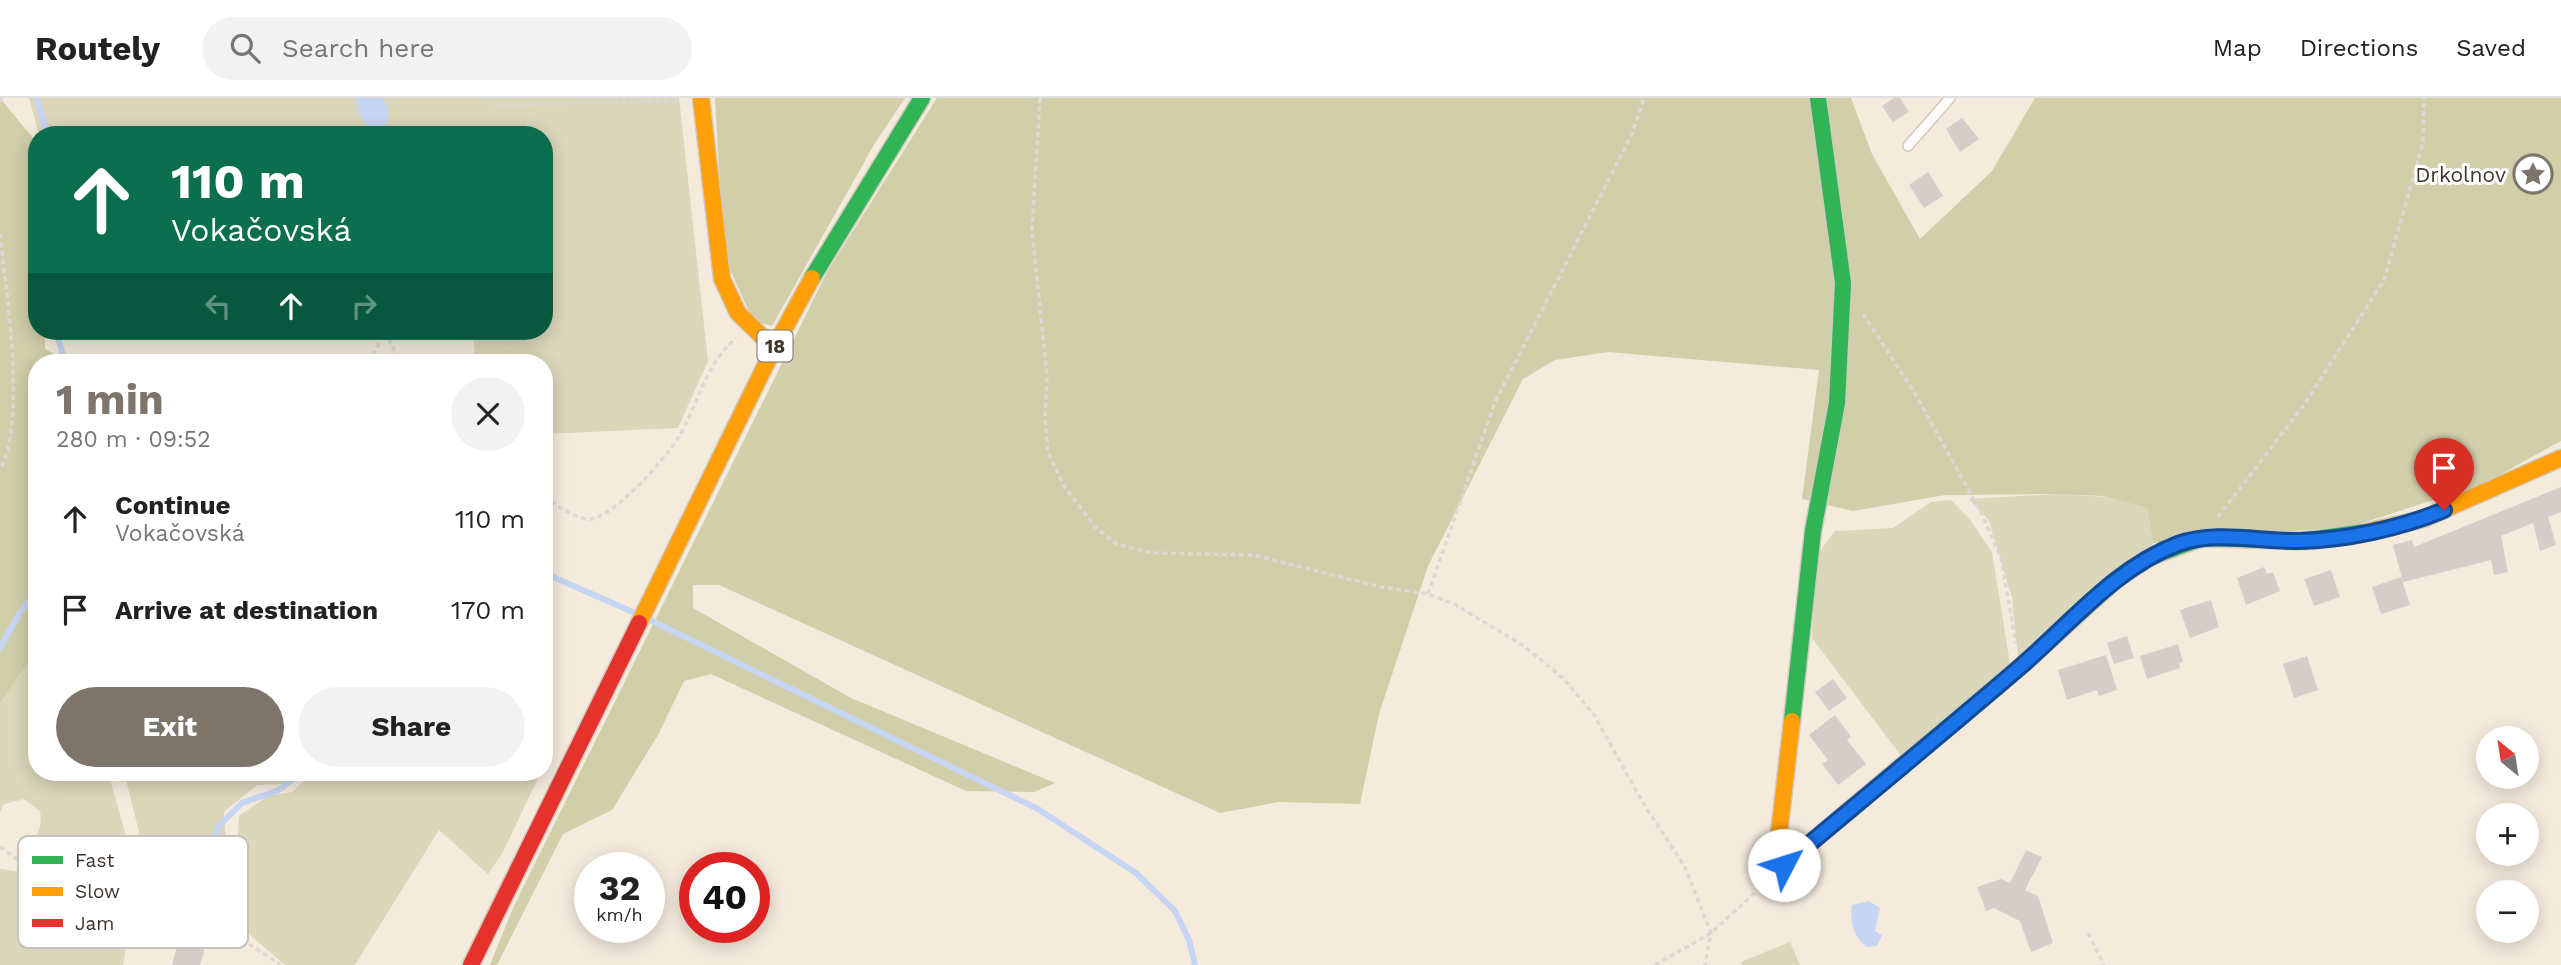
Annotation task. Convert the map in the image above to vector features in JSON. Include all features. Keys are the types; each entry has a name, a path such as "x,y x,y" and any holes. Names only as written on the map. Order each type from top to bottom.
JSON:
{"street":[{"path":"701,98 722,279 738,313 774,348"},
{"name":"18","path":"471,965 774,348 826,252 922,98"},
{"path":"1818,98 1843,283 1838,403 1813,531 1778,842 1784,865 2021,666 2118,578 2150,557 2179,544 2202,538 2301,541 2423,519 2561,458"}],"lane":[{"path":"1908,146 1950,98"}],"path":[{"path":"1040,98 1032,231 1047,375 1045,418 1048,452 1064,486 1095,527 1117,544 1152,554 1253,555 1381,587 1429,594 1454,604 1524,646 1563,678 1594,715 1643,803 1685,867 1711,933 1705,965"},
{"path":"1429,594 1495,402 1632,134 1644,98"},
{"path":"2202,538 2304,405 2384,280 2423,143 2424,98"},
{"path":"495,105 679,101"},
{"path":"0,234 11,335 13,414 0,470"},
{"path":"1843,283 1913,390 1982,514 2001,558 2021,666"},
{"path":"553,502 574,515 590,520 606,515 677,440 713,362 732,341 751,327"},
{"path":"0,847 18,860"},
{"path":"1655,965 1711,933 1784,865"},
{"path":"2088,933 2104,965"},
{"path":"248,944 281,965"}],"shaded area":[{"path":"0,98 28,132 28,340 45,340 45,349 54,354 28,354 28,662 0,703"},
{"path":"29,98 679,98 708,361 678,428 553,434 553,354 474,354 474,340 553,340 553,126 37,126"},
{"path":"715,98 905,98 875,143 772,326 753,321 724,256"},
{"path":"937,98 1851,98 1872,154 1920,239 1992,171 2035,98 2561,98 2561,441 2483,484 2353,526 2153,543 2147,508 2103,496 1945,495 1853,511 1802,499 1819,370 1608,352 1555,360 1523,379 1428,566 1379,714 1360,804 1278,802 1220,813 719,585 693,585 693,608 851,698 1055,783 1034,792 966,791 711,674 684,681 658,735 612,810 563,834 497,965 490,965 513,908 827,272"},
{"path":"2056,494 2107,497 2147,508 2154,550 2018,657 2012,598 1989,521 1969,499"},
{"path":"1951,500 1971,521 1992,552 2010,664 1902,757 1812,638 1817,555 1835,531 1893,528 1931,502"},
{"path":"28,661 28,781 111,781 126,836 35,836 41,823 40,811 24,799 4,804 0,812 0,702"},
{"path":"126,781 287,781 283,784 257,785 224,812 226,836 140,836"},
{"path":"304,781 537,781 503,852 488,874 439,830 355,965 285,965 249,934 248,836 238,836 239,816 268,796 292,792"},
{"path":"0,869 18,872 18,948 126,948 123,965 0,965"},
{"path":"1790,942 1800,965 1742,965 1741,962"}],"water":[{"path":"356,98 382,98 388,113 385,126 367,126 358,111"},
{"path":"1869,901 1880,908 1875,931 1882,935 1877,946 1867,947 1856,934 1851,911 1852,905"}],"building":[{"path":"1894,98 1900,98 1909,112 1893,122 1882,106"},
{"path":"1962,118 1979,139 1960,152 1946,129"},
{"path":"1928,172 1943,196 1924,208 1909,185"},
{"path":"2561,487 2561,512 2548,517 2556,545 2540,551 2533,523 2501,536 2508,572 2494,575 2491,560 2403,582 2393,545 2412,540 2414,547"},
{"path":"2264,567 2267,574 2273,572 2280,591 2246,605 2237,578"},
{"path":"2331,570 2340,597 2314,606 2304,579"},
{"path":"2401,577 2410,605 2381,614 2372,587"},
{"path":"2211,600 2219,627 2190,638 2180,610"},
{"path":"2127,636 2134,658 2114,664 2107,643"},
{"path":"2178,644 2183,662 2179,663 2180,668 2147,679 2140,656"},
{"path":"2106,655 2117,690 2099,696 2097,690 2067,700 2058,670"},
{"path":"2307,656 2318,690 2294,698 2283,664"},
{"path":"1833,679 1847,698 1829,711 1815,692"},
{"path":"1835,715 1851,737 1847,740 1866,764 1838,785 1822,764 1828,760 1809,735"},
{"path":"2026,850 2042,857 2025,890 2038,896 2053,943 2031,952 2020,921 1994,908 1986,911 1977,887 2001,879 2010,883"},
{"path":"176,948 205,948 200,965 172,965"}],"waterway":[{"path":"37,98 45,126"},
{"path":"59,340 63,354"},
{"path":"553,577 635,613"},
{"path":"0,648 28,602"},
{"path":"648,619 1038,809 1136,873 1175,911 1189,940 1195,965"},
{"path":"216,836 218,827 242,803 279,790 290,781"}],"traffic: fast":[{"path":"812,278 922,98"},
{"path":"1792,721 1813,531 1837,403 1843,283 1818,98"},
{"path":"1898,769 2021,666 2118,578 2150,557 2202,538 2301,541 2365,532"}],"traffic: slow":[{"path":"701,98 722,279 738,313 774,348"},
{"path":"639,623 774,348 812,278"},
{"path":"2365,532 2423,519 2561,458"},
{"path":"1792,721 1778,842 1784,865 1898,769"}],"traffic: jam":[{"path":"471,965 639,623"}],"place":[{"name":"Drkolnov","path":"2533,174"}],"route":[{"path":"1784,865 2021,666 2118,578 2150,557 2179,544 2202,538 2301,541 2350,535 2423,519 2444,510"}]}
